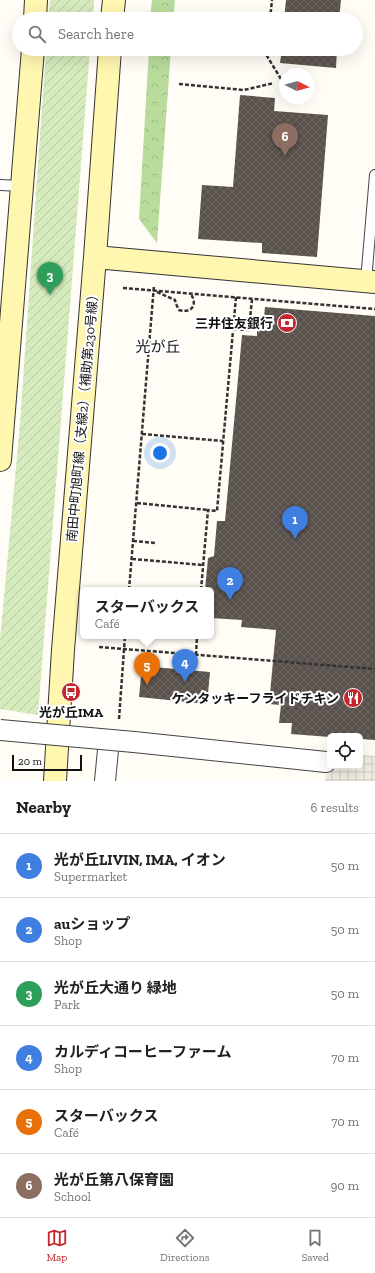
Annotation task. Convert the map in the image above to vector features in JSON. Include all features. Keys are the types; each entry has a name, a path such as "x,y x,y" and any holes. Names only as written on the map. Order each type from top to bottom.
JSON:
{"main road":[{"path":"35,12 36,0"},
{"path":"113,12 114,0"},
{"path":"0,460 31,56"},
{"name":"南田中町旭町線（支線2）（補助第230号線）","path":"55,781 63,650 95,258 109,56"},
{"path":"95,258 371,282"}],"street":[{"path":"0,730 114,733 134,742 326,762"},
{"path":"105,781 114,733"}],"lane":[{"path":"371,282 375,175"},
{"path":"0,185 22,186"}],"path":[{"path":"271,12 272,0"},
{"path":"267,56 279,76"},
{"path":"179,84 244,90 274,83"},
{"path":"129,587 154,284"},
{"path":"123,288 375,309"},
{"path":"154,291 175,300 179,310 186,312 194,305 194,297 190,293 164,290"},
{"path":"136,503 217,510 236,297"},
{"path":"233,329 249,330 252,298"},
{"path":"142,434 223,441"},
{"path":"201,587 208,510"},
{"path":"133,541 156,543"},
{"path":"132,559 203,565"},
{"path":"114,733 125,639"},
{"path":"196,654 197,639"},
{"path":"99,647 375,668"}],"green space":[{"path":"50,0 94,0 93,12 49,12"},
{"path":"152,0 175,0 174,12 151,12"},
{"path":"46,56 89,56 38,715 0,709 0,640 20,424"},
{"path":"149,56 170,56 157,243 139,219"}],"shaded area":[{"path":"363,755 375,756 375,781 325,781 327,762 327,769 363,769"}],"building":[{"path":"286,0 341,0 340,12 285,12"},
{"path":"281,56 337,56 336,68 280,63"},
{"path":"240,95 275,98 274,111 328,115 317,257 262,253 262,243 198,239 202,185 233,187"},
{"path":"265,307 375,316 375,740 363,739 363,733 327,733 327,737 291,734 292,723 279,723 281,705 269,704 276,630 241,627 242,620 214,618 214,587 205,587 208,558 214,556 217,521 225,521 242,335 257,336 257,326 263,327"},
{"path":"142,666 210,672 207,704 139,697"}],"place":[{"name":"光が丘第八保育園","path":"285,156"},
{"name":"光が丘大通り 緑地","path":"50,295"},
{"name":"三井住友銀行","path":"287,323"},
{"name":"光が丘LIVIN, IMA, イオン","path":"295,539"},
{"name":"auショップ","path":"230,600"},
{"name":"カルディコーヒーファーム","path":"185,682"},
{"name":"スターバックス","path":"147,685"},
{"name":"光が丘IMA","path":"71,692"},
{"name":"ケンタッキーフライドチキン","path":"353,698"}],"district":[{"name":"光が丘","path":"158,347"}]}
